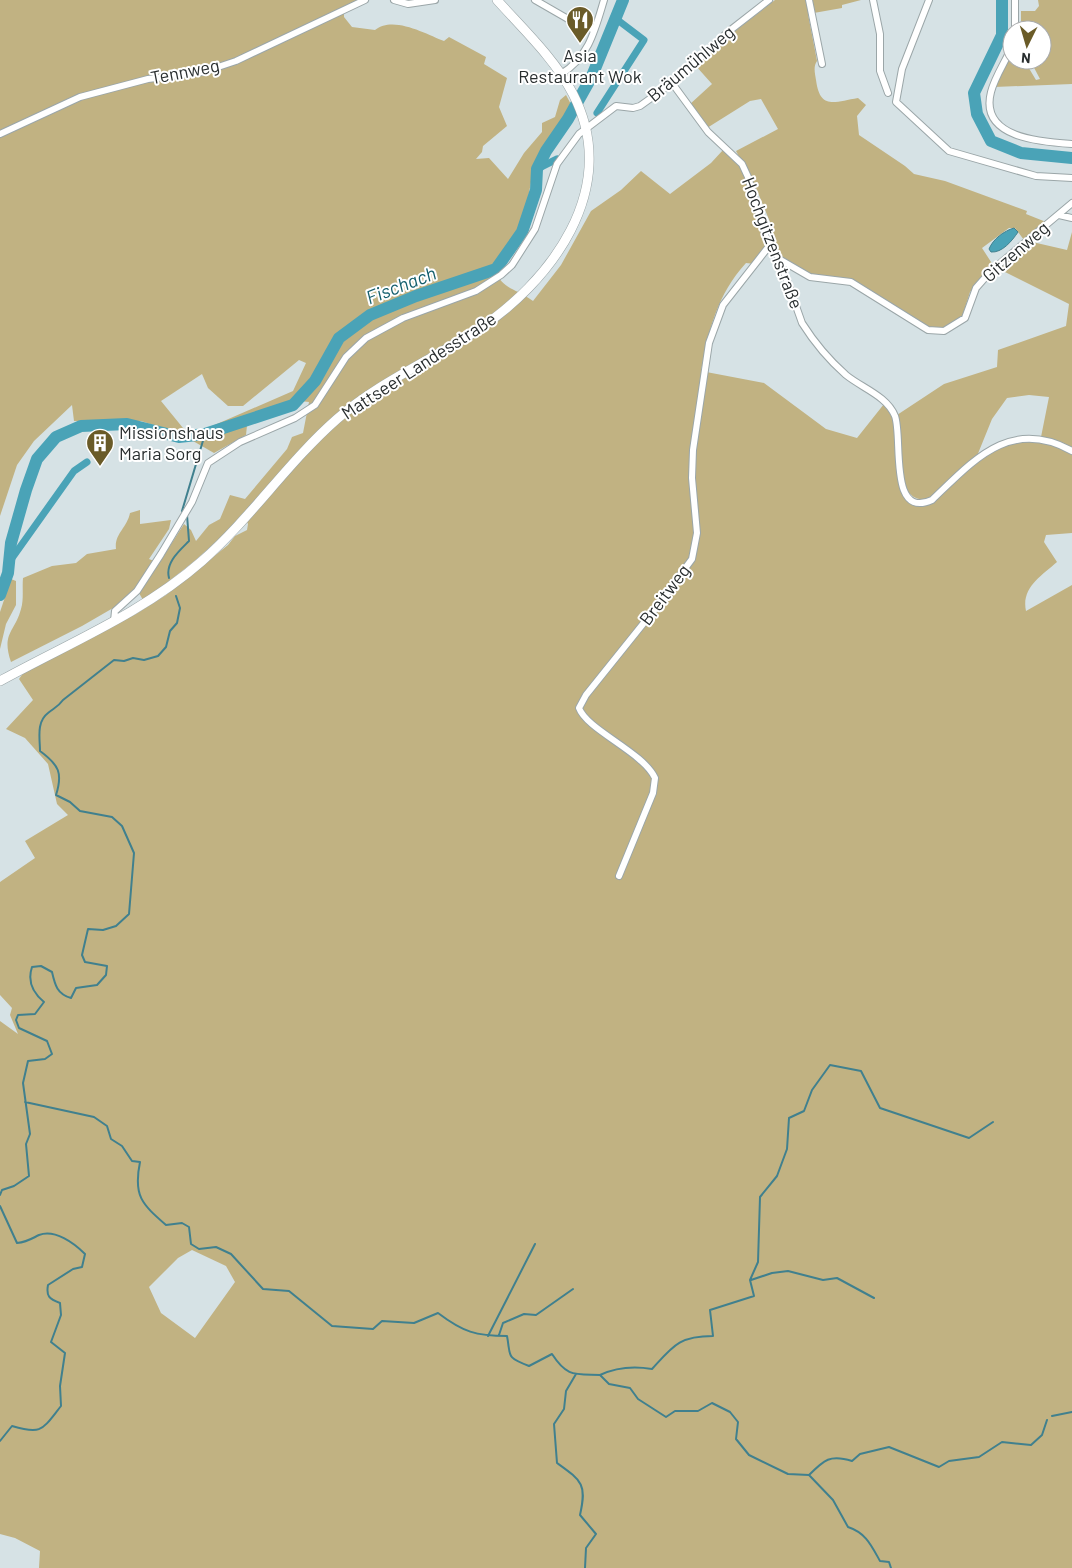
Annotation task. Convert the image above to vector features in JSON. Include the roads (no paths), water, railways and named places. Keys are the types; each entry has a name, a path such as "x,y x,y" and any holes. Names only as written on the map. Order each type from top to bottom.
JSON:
{"main road":[{"name":"Mattseer Landesstraße","path":"0,681 114,621 168,588 203,560 336,420 360,400 474,332 526,292 562,247 579,214 586,190 588,168 585,128 582,116 561,74 497,0"}],"street":[{"name":"Tennweg","path":"0,134 80,97 148,79 203,72 236,61 365,0"},
{"path":"394,0 408,4 435,0"},
{"path":"535,0 568,19 594,30"},
{"path":"561,74 579,61 594,30 604,0"},
{"name":"Bräumühlweg","path":"114,621 115,611 137,591 188,510 208,463 240,442 295,418 315,405 346,357 366,338 403,318 476,291 501,275 521,253 535,229 557,164 578,134 616,106 633,108 640,106 672,83 728,32 768,0"},
{"path":"809,0 822,64"},
{"path":"873,0 880,34 880,71 888,92"},
{"path":"929,0 902,69 896,102 949,151 1036,176 1072,178"},
{"path":"1015,0 1015,20"},
{"path":"1002,67 991,90 990,107 999,124 1013,135 1072,144"},
{"name":"Hochgitzenstraße","path":"672,83 698,120 742,164 770,246 779,258 802,323 833,363 847,376 880,397 894,414 898,432 900,476 907,498 916,503 925,504 932,500 976,459 1007,441 1026,438 1042,439 1072,451"},
{"name":"Gitzenweg","path":"779,258 810,277 851,282 928,330 944,331 964,318 976,288 986,276 1072,203"},
{"name":"Gitzenweg","path":"1059,215 1072,218"},
{"name":"Breitweg","path":"619,876 653,793 655,778 646,765 584,716 580,708 586,695 655,609 692,559 697,533 692,478 693,450 709,343 722,305 770,246"}],"water":[{"path":"1014,228 1018,232 1010,243 999,251 991,252 989,249 996,239 1006,231"}],"waterway":[{"name":"Fischach","path":"0,595 8,573 11,543 26,490 37,459 56,437 81,426 127,424 179,437 205,434 293,405 315,381 339,338 370,315 416,296 496,269 522,232 536,190 537,169 592,76 623,0"},
{"name":"Fischach","path":"1002,0 1002,35 974,93 977,114 991,141 1021,153 1072,158"},
{"path":"597,113 644,40 615,18"},
{"path":"537,169 557,159"},
{"name":"Fischach","path":"141,435 154,430"},
{"path":"184,512 182,511 205,434"},
{"path":"10,561 74,471 87,462"},
{"path":"169,578 168,573 171,562 189,541 187,515"},
{"path":"0,1195 2,1190 14,1186 29,1176 26,1144 30,1134 23,1083 28,1061 45,1059 52,1054 47,1041 19,1028 16,1020 18,1015 35,1014 44,1002 32,987 30,978 32,967 41,966 52,972 57,988 71,998 76,988 97,985 106,975 107,966 85,962 82,955 88,929 103,930 116,926 129,914 134,853 122,826 112,817 80,811 70,802 56,795 59,781 58,770 52,761 40,751 40,726 48,713 114,660 124,661 133,658 144,660 158,656 166,647 170,631 177,623 180,608 176,596"},
{"path":"600,1375 626,1368 652,1369 672,1348 684,1340 701,1336 713,1336 710,1310 754,1296 750,1280 758,1262 760,1197 777,1176 787,1149 789,1118 804,1111 812,1090 830,1065 861,1071 880,1108 969,1138 993,1122"},
{"path":"25,1102 94,1117 107,1126 111,1139 122,1146 132,1161 140,1162 138,1183 141,1198 158,1218 166,1225 182,1223 189,1227 191,1244 199,1249 216,1247 231,1254 263,1289 289,1291 332,1326 373,1329 382,1321 414,1323 438,1313 455,1325 470,1332 507,1336 510,1355 529,1366 552,1354 562,1367 572,1373 600,1375 609,1384 630,1388 638,1399 666,1417 675,1411 698,1411 712,1403 730,1412 738,1422 736,1439 749,1455 788,1474 809,1475 823,1462 833,1458 852,1461 860,1454 889,1447 939,1467 949,1461 979,1457 1002,1442 1031,1445 1042,1435 1047,1420"},
{"path":"0,1206 17,1243 39,1235 58,1235 85,1254 82,1267 73,1269 48,1285 47,1292 49,1297 60,1303 61,1315 51,1342 65,1353 60,1386 61,1406 50,1421 41,1428 30,1430 12,1426 0,1441"},
{"path":"488,1336 535,1244"},
{"path":"751,1280 772,1273 788,1271 823,1280 837,1278 874,1298"},
{"path":"499,1335 503,1323 524,1314 536,1315 573,1289"},
{"path":"576,1374 566,1391 564,1409 554,1424 557,1463 572,1474 580,1484 583,1496 580,1515 596,1534 586,1548 585,1568"},
{"path":"1052,1416 1072,1412"},
{"path":"809,1475 833,1500 848,1527 864,1536 880,1561 889,1562 891,1568"}],"place":[{"name":"Asia Restaurant Wok","path":"580,44"},
{"name":"Missionshaus Maria Sorg","path":"100,467"}]}
